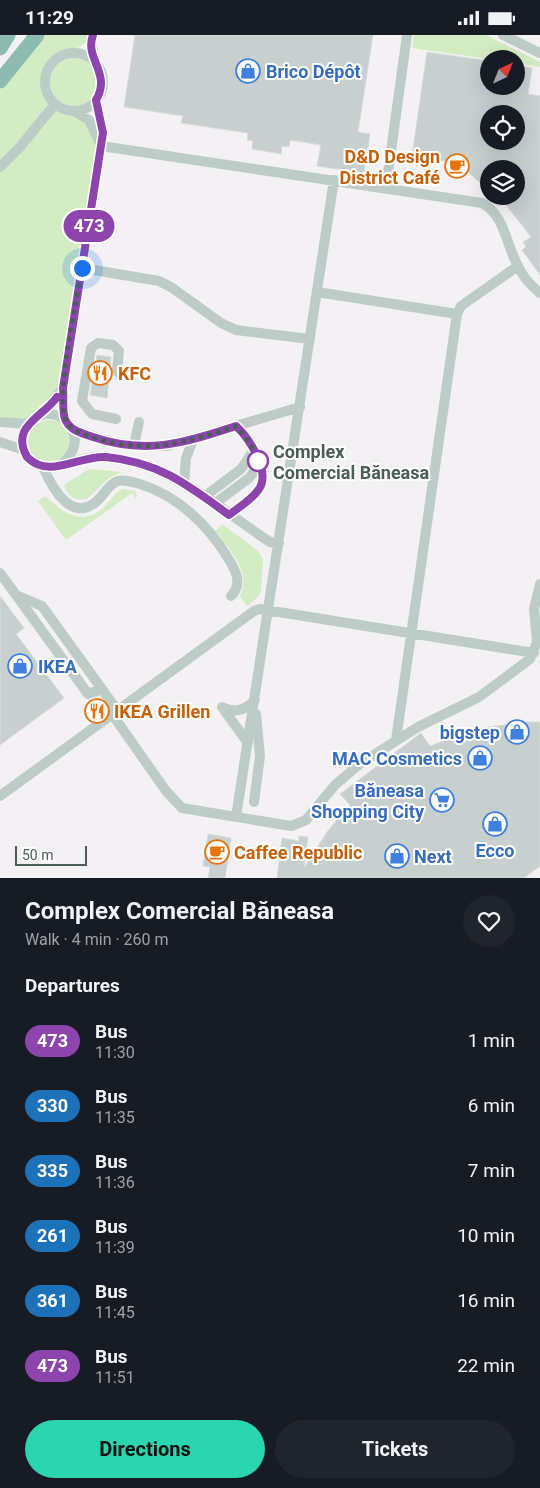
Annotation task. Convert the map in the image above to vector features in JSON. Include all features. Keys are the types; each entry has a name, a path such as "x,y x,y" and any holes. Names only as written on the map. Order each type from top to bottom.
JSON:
{"highway":[{"path":"0,81 37,35"},
{"path":"0,90 14,65"}],"street":[{"path":"386,187 407,35"},
{"path":"503,35 540,53"},
{"path":"95,63 92,37 70,53 55,60 45,76 46,91 55,104 64,109 74,111 89,120 95,129 101,146"},
{"path":"70,53 88,57 95,63 100,69 102,85 96,100 90,106 74,111"},
{"path":"65,419 63,388 103,127 96,100"},
{"path":"0,167 20,147 55,104"},
{"path":"101,146 386,187 473,201 488,206 498,218 518,266 530,285 540,293"},
{"path":"236,817 280,543 334,180"},
{"path":"396,740 457,314 461,306 518,266"},
{"path":"82,268 159,281 171,287 221,323 236,330 310,339"},
{"path":"317,292 457,314"},
{"path":"116,419 92,414 82,401 90,347 98,343 116,347 119,351 118,370 122,377"},
{"path":"63,388 41,415 28,424 22,438 24,450 32,461 43,467 59,466 87,458 107,457 161,470 184,483 270,541 280,543"},
{"path":"74,430 112,443 168,446 300,407"},
{"path":"41,415 57,415 65,419 74,430 76,443 74,450 67,461 59,466"},
{"path":"0,422 28,424"},
{"path":"134,445 139,422"},
{"path":"229,515 253,496 260,488 263,477 254,449 244,433 236,426"},
{"path":"184,483 186,458 192,440"},
{"path":"0,442 24,450"},
{"path":"204,497 242,469 254,449"},
{"path":"214,504 249,478 260,464"},
{"path":"43,467 57,494 64,501 75,507 88,507 94,504 113,484 125,480 157,490 168,497 192,514 224,550 236,572 238,583 236,590 231,596"},
{"path":"0,573 15,595 42,606 102,689 114,712 178,806 187,810 291,826 298,825 306,820 348,773 396,740 479,697 526,663 534,653 536,642 534,609 540,585"},
{"path":"0,796 254,611 260,609 534,653"},
{"path":"248,743 222,707 232,711 242,710 255,700"},
{"path":"251,725 255,755 251,802 260,756 255,700"}],"green space":[{"path":"37,35 93,35 91,39 70,53 55,60 47,70 45,86 49,97 55,104 84,116 101,146 63,388 33,419 0,422 0,90 14,65"},
{"path":"414,35 486,35 516,50 480,50 480,58 412,48"},
{"path":"525,54 540,62 540,67 525,64"},
{"path":"74,58 83,60 91,65 96,73 98,82 96,91 91,99 83,104 74,106 65,104 57,99 52,91 50,82 52,73 57,65 65,60"},
{"path":"53,420 61,423 67,429 70,441 67,453 61,459 45,462 37,459 31,453 28,437 31,429 37,423"},
{"path":"89,469 122,472 109,478 87,499 72,497 64,485"},
{"path":"123,489 135,491 136,499 132,493 66,540 38,501 46,496 67,513 74,516 90,516 98,512 115,494"},
{"path":"222,524 257,550 263,559 261,591 259,596 247,606 240,596 243,587 241,570 232,553 215,531"}],"building":[{"name":"Brico Dépôt","path":"135,35 373,35 358,132 370,134 364,173 317,166 321,145 290,140 289,147 282,146 281,154 252,149 253,141 247,140 248,133 181,123 183,116 124,107"},
{"path":"427,52 480,60 480,95 525,95 525,67 532,68 528,94 540,96 540,275 522,250 526,247 523,242 531,237 506,205 525,205 525,160 480,160 480,183 466,170 452,177 445,161 412,156"},
{"name":"KFC","path":"97,355 111,357 107,398 90,395"},
{"name":"IKEA","path":"0,596 24,628 16,634 64,698 0,745"},
{"name":"Băneasa Shopping City","path":"540,722 540,866 524,878 277,878 282,838 299,841 299,836 308,837 304,868 327,832 350,805 340,794 421,733 430,746 481,728"},
{"name":"Caffee Republic","path":"208,834 231,838 225,878 208,878 210,867 203,866"}],"bus line":[{"name":"473","path":"57,397 41,415 32,419 23,432 22,443 24,450 27,457 37,465 52,467 94,457 107,457 127,461 169,474 229,515 253,496 262,484 263,472 250,443 244,433 236,426 192,440 156,447 112,443 99,439 74,430 65,419 63,388 103,133 102,121 96,100 100,93 102,77 100,69 95,63 91,39 93,35"}],"place":[{"name":"Brico Dépôt","path":"248,71"},
{"name":"D&D Design District Café","path":"457,166"},
{"name":"KFC","path":"100,373"},
{"name":"Complex Comercial Băneasa","path":"258,461"},
{"name":"IKEA","path":"20,666"},
{"name":"IKEA Grillen","path":"97,711"},
{"name":"bigstep","path":"517,732"},
{"name":"MAC Cosmetics","path":"480,758"},
{"name":"Băneasa Shopping City","path":"442,800"},
{"name":"Ecco","path":"495,824"},
{"name":"Caffee Republic","path":"217,852"},
{"name":"Next","path":"397,856"}],"route":[{"path":"82,268 63,388 65,419 74,430 112,443 156,447 192,440 236,426 244,433 260,464 258,461"}]}
